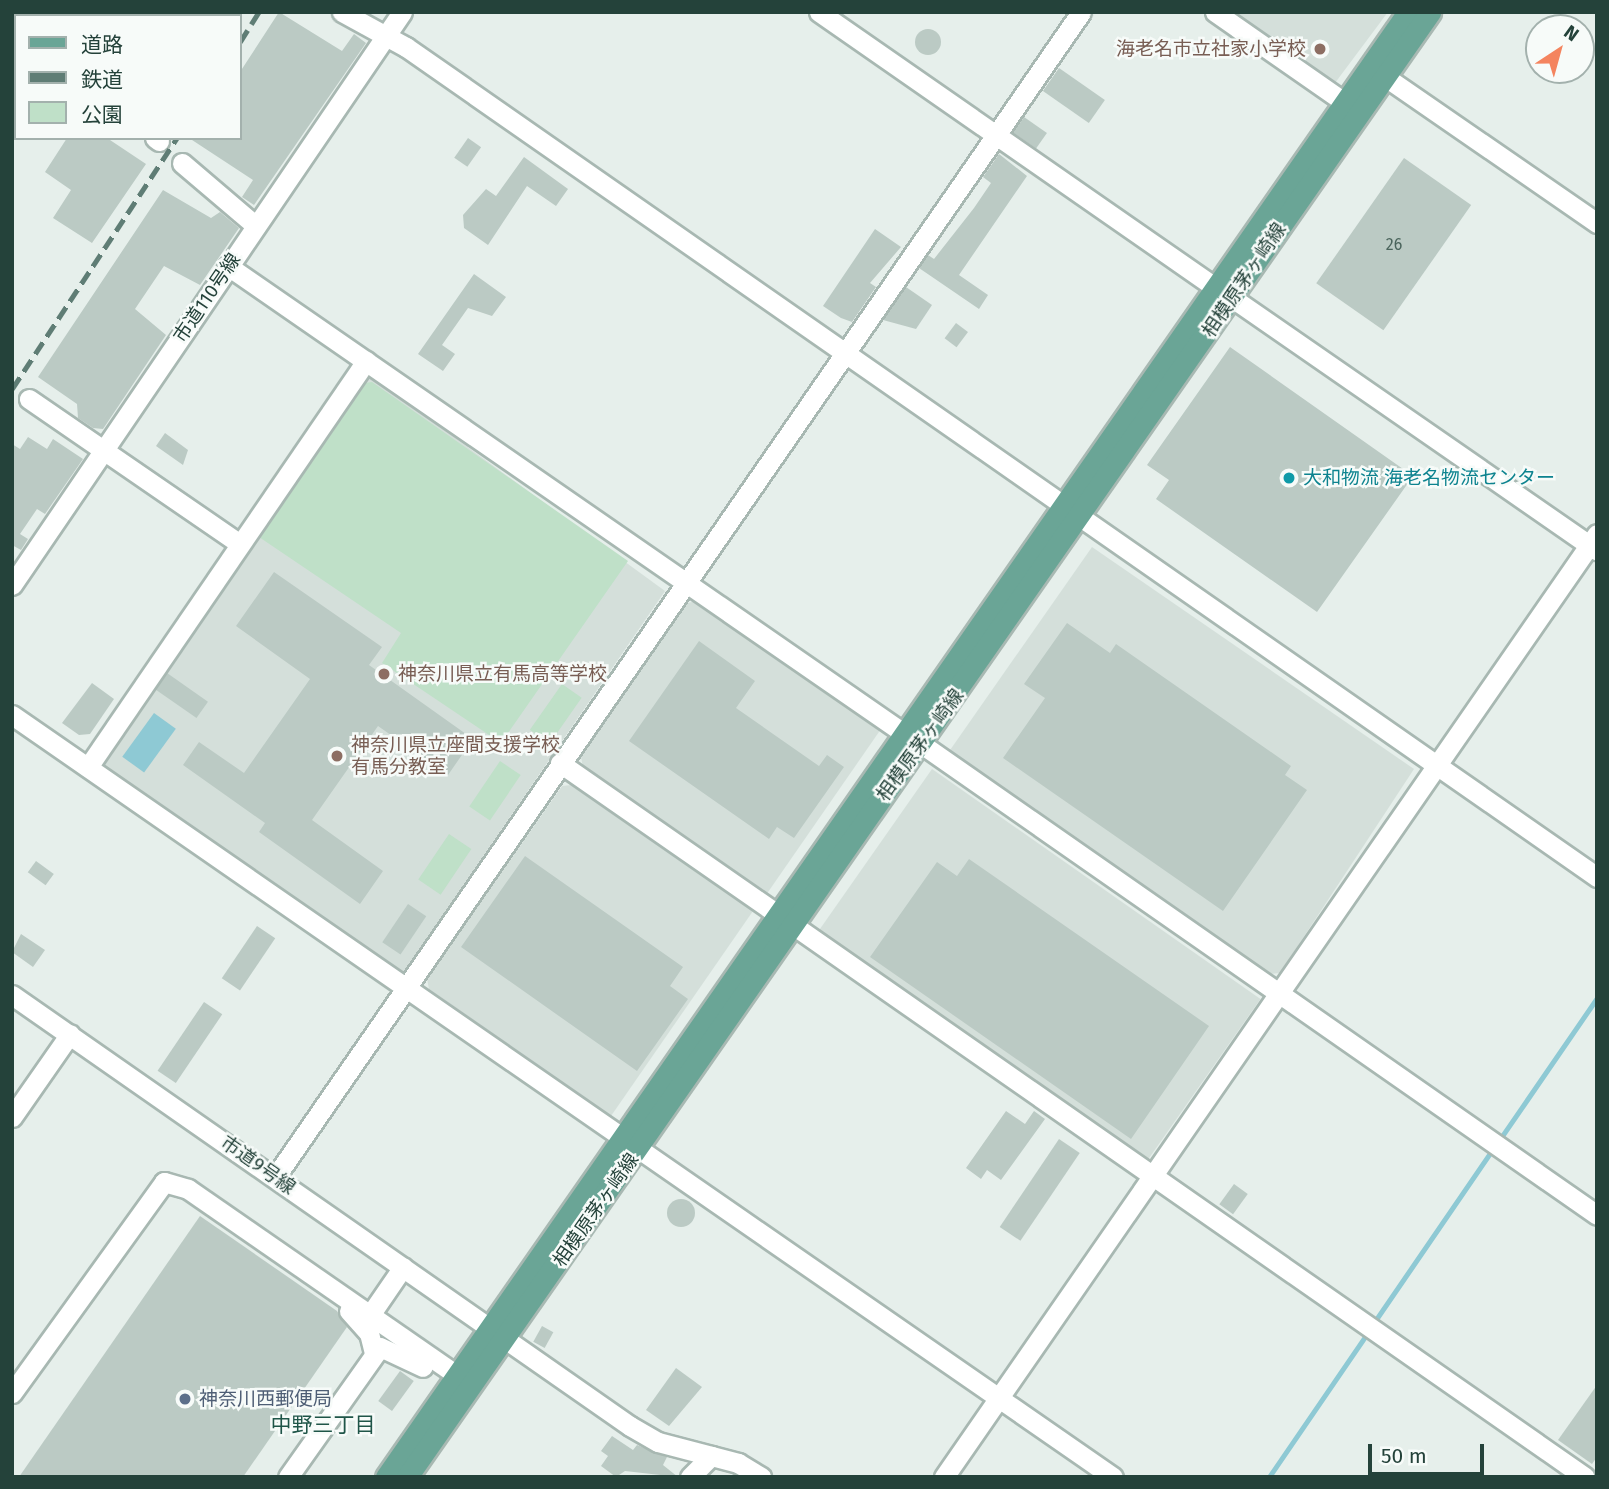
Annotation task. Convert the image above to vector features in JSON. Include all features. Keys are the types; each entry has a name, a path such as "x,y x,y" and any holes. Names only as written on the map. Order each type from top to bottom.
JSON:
{"main road":[{"name":"相模原茅ヶ崎線","path":"407,1477 497,1333 630,1143 793,925 913,739 1223,292 1344,103 1408,12"},
{"name":"相模原茅ヶ崎線","path":"1223,292 1430,12"},
{"name":"相模原茅ヶ崎線","path":"386,1477 453,1380 497,1333"}],"street":[{"path":"342,12 383,40 406,47 846,351 1072,512 1597,877"},
{"name":"市道110号線","path":"12,585 402,12"},
{"path":"819,12 1223,292 1594,543 1433,763 944,1477"},
{"path":"276,1177 560,762 1081,12"},
{"path":"1215,12 1344,103"},
{"path":"1384,76 1597,223"},
{"path":"182,163 256,226"},
{"path":"228,266 683,585 913,739 1597,1215"},
{"path":"88,767 366,362"},
{"path":"29,399 240,544"},
{"path":"12,715 405,991 1113,1477"},
{"path":"560,762 1586,1477"},
{"name":"市道9号線","path":"17,1000 70,1034 648,1437 710,1456 761,1477"},
{"path":"12,1118 70,1034"},
{"path":"12,1393 156,1186 176,1182 370,1315 453,1380"},
{"path":"228,1217 255,1248 364,1324 374,1353"},
{"path":"370,1315 403,1267"},
{"path":"323,1282 344,1308"},
{"path":"288,1477 374,1353 391,1348 453,1380"},
{"path":"690,1477 710,1456"}],"shaded area":[{"name":"海老名市立社家小学校","path":"1224,12 1388,12 1332,87"},
{"name":"神奈川県立有馬高等学校","path":"373,378 665,591 403,973 105,767 102,757 361,379"},
{"path":"1092,547 1414,769 1280,973 1269,974 948,753"},
{"path":"697,601 881,729 766,895 583,767 581,757 687,603"},
{"path":"932,769 1260,999 1148,1160 820,930"},
{"path":"571,785 753,911 611,1116 429,989 427,979 562,786"}],"green space":[{"path":"372,382 628,561 501,743 382,663 401,633 259,537 364,383"},
{"path":"562,684 582,698 550,744 530,730"},
{"path":"500,761 521,775 490,821 469,807"},
{"path":"449,834 471,849 441,895 418,880"}],"water":[{"path":"154,713 176,729 144,773 122,757"}],"building":[{"path":"279,12 342,51 354,34 366,43 254,205 242,197 253,180 192,140 242,140 242,69"},
{"path":"928,29 938,32 941,42 938,52 928,55 918,52 915,42 918,32"},
{"path":"1059,68 1105,100 1089,123 1043,91"},
{"path":"1024,117 1047,133 1036,149 1013,133"},
{"path":"468,138 481,147 467,167 454,158"},
{"path":"66,140 110,140 146,164 92,243 53,218 71,190 45,172"},
{"path":"999,154 1027,176 959,275 988,295 979,309 919,268 928,255 934,259 974,208 991,183 983,177"},
{"path":"524,157 568,189 556,206 527,186 488,245 464,228 463,215 486,189 496,196"},
{"path":"1404,158 1471,205 1383,330 1316,283"},
{"path":"163,190 211,218 220,212 239,228 200,285 164,266 135,309 166,335 103,429 93,428 78,418 77,404 38,377"},
{"path":"875,229 901,247 870,283 876,287 852,322 823,306"},
{"path":"474,274 506,297 492,316 468,308 442,345 455,354 443,371 418,354"},
{"path":"906,287 932,305 916,329 883,320"},
{"path":"956,323 968,332 957,347 945,338"},
{"name":"大和物流 海老名物流センター","path":"1230,347 1413,476 1317,612 1156,499 1169,480 1147,465"},
{"path":"165,433 188,450 183,465 156,446"},
{"path":"28,437 47,449 53,439 83,459 45,514 37,509 20,534 28,539 21,550 12,545 12,444 20,449"},
{"path":"274,572 382,647 369,665 473,739 448,775 378,726 312,820 383,871 360,904 259,832 265,823 183,765 199,742 244,773 310,679 236,626"},
{"path":"1067,623 1110,653 1116,644 1291,766 1285,775 1307,790 1223,911 1003,758 1045,698 1024,684"},
{"path":"699,641 755,681 736,708 819,766 827,755 844,767 794,838 777,827 769,839 629,741"},
{"path":"167,673 208,702 196,718 156,689"},
{"path":"92,683 114,699 90,734 79,735 62,723"},
{"path":"525,856 683,967 670,986 688,999 637,1071 461,947"},
{"path":"969,859 1209,1026 1131,1139 870,957 937,862 957,876"},
{"path":"36,861 54,874 46,885 28,872"},
{"path":"408,904 426,916 401,954 382,942"},
{"path":"257,926 275,938 240,991 222,978"},
{"path":"21,934 45,950 33,967 12,952"},
{"path":"204,1002 222,1014 176,1083 158,1071"},
{"path":"1006,1111 1025,1124 1034,1111 1045,1119 1001,1180 987,1170 981,1179 966,1168"},
{"path":"1059,1139 1080,1153 1020,1241 1000,1227"},
{"path":"1234,1184 1248,1194 1233,1214 1219,1204"},
{"path":"681,1199 691,1203 695,1213 691,1223 681,1227 671,1223 667,1213 671,1203"},
{"name":"神奈川西郵便局","path":"200,1216 337,1311 347,1327 243,1477 19,1477"},
{"path":"542,1326 553,1332 545,1348 533,1342"},
{"path":"676,1368 702,1387 669,1426 646,1410"},
{"path":"400,1371 414,1381 392,1411 378,1401"},
{"path":"1597,1385 1597,1457 1592,1464 1558,1440"},
{"path":"612,1436 633,1450 637,1445 667,1457 663,1465 678,1477 625,1471 616,1477 601,1466 608,1456 601,1451"}],"waterway":[{"path":"1498,1142 1597,998"},
{"path":"1373,1324 1493,1149"},
{"path":"1269,1477 1369,1331"}],"railway":[{"path":"242,39 259,12"},
{"path":"12,389 176,140"}],"place":[{"name":"海老名市立社家小学校","path":"1320,49"},
{"name":"大和物流 海老名物流センター","path":"1289,478"},
{"name":"神奈川県立有馬高等学校","path":"384,674"},
{"name":"神奈川県立座間支援学校 有馬分教室","path":"337,756"},
{"name":"神奈川西郵便局","path":"185,1399"}],"district":[{"name":"中野三丁目","path":"323,1425"}]}
